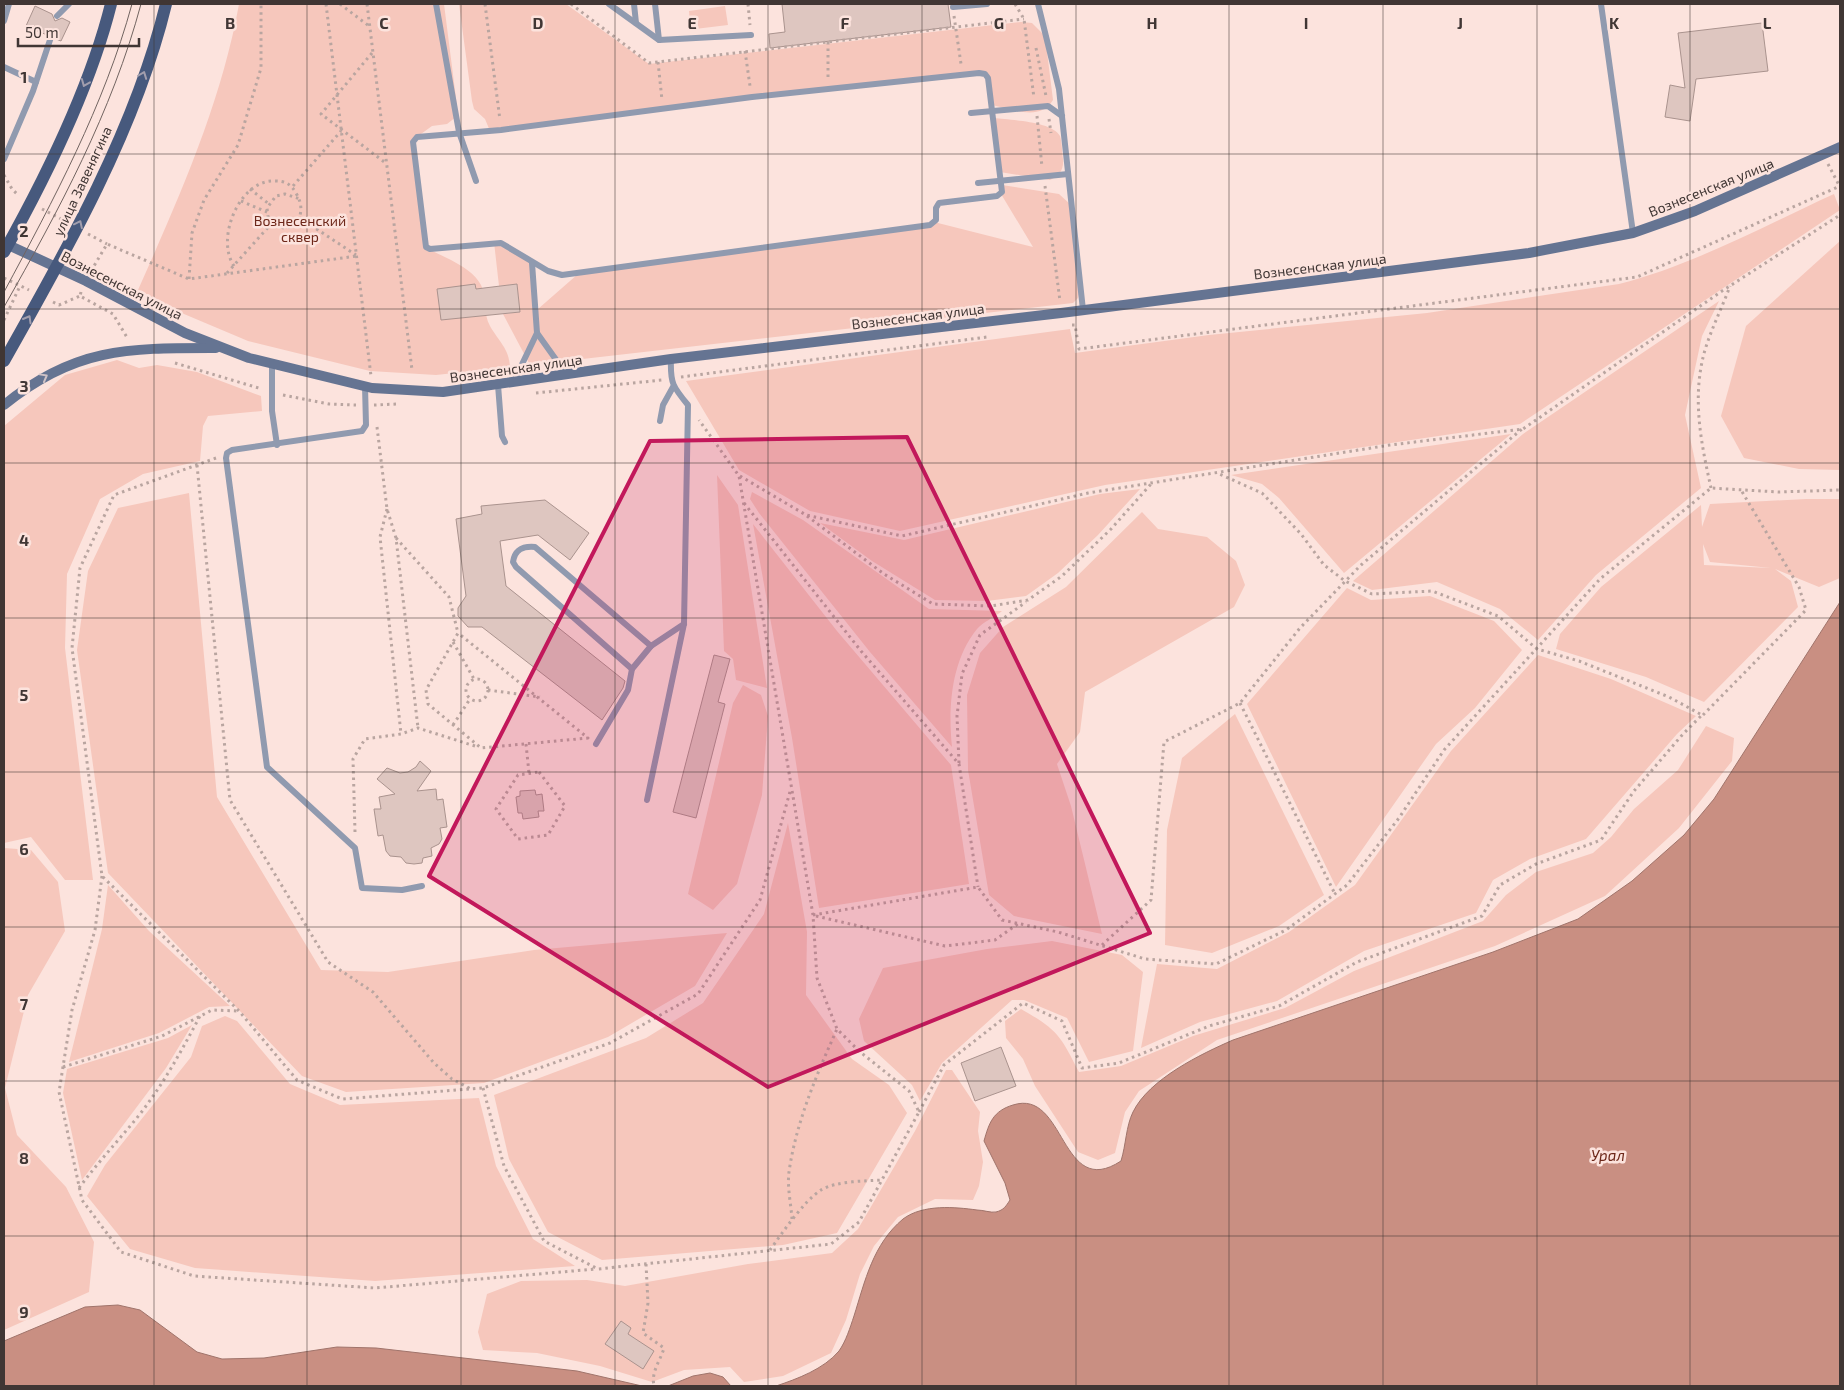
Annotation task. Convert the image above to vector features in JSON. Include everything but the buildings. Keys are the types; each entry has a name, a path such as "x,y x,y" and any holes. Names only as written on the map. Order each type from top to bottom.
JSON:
{"main road":[{"path":"5,247 30,203 71,115 89,72 112,4"},
{"name":"улица Завенягина","path":"4,361 57,268 110,160 133,103 166,4"},
{"name":"Вознесенская улица","path":"5,247 57,268 185,333 272,365 369,387 443,392 671,359 1083,310 1530,253 1633,233 1695,211 1840,147"},
{"path":"4,405 29,385 85,357 129,350 224,348"}],"lane":[{"path":"4,22 10,4"},
{"path":"57,16 69,4"},
{"path":"436,4 459,132 476,181"},
{"path":"609,4 659,40 751,35"},
{"path":"634,4 636,23"},
{"path":"655,4 659,40"},
{"path":"953,7 987,4"},
{"path":"1038,4 1058,89 1062,116 1083,310"},
{"path":"1601,4 1633,233"},
{"path":"4,158 36,82 51,37"},
{"path":"4,67 36,82"},
{"path":"963,74 985,74 993,110 1002,192 999,196 940,203 936,208 936,220 930,225 562,275 532,263 501,243 494,242 430,249 426,247 413,140 416,137 459,132 501,130 752,97 963,74"},
{"path":"971,113 1048,106 1062,116"},
{"path":"978,183 1068,174"},
{"path":"513,383 537,333 532,263"},
{"path":"537,333 567,375"},
{"path":"646,800 684,624 688,405 673,386 670,379 671,359"},
{"path":"272,365 272,411 277,445"},
{"path":"498,385 502,436 505,442"},
{"path":"660,421 663,405 673,386"},
{"path":"369,387 366,425 362,431 277,445 232,450 226,455 267,767 355,848 360,884 365,890 402,890 422,886"},
{"path":"632,669 516,567 513,562 518,550 524,546 535,547 651,646"},
{"path":"596,744 628,690 632,669 651,646 684,624"}],"path":[{"path":"189,278 192,232 204,200 238,145 259,77 263,28 261,4"},
{"path":"326,4 342,130 369,387 376,415"},
{"path":"340,4 370,26"},
{"path":"367,4 412,370"},
{"path":"485,4 501,130"},
{"path":"571,4 650,63 1024,19"},
{"path":"748,4 751,35 745,52 752,97"},
{"path":"956,27 963,74"},
{"path":"828,42 828,90"},
{"path":"373,52 321,114 386,164"},
{"path":"658,62 663,108"},
{"path":"292,186 342,130"},
{"path":"1823,155 1840,187"},
{"path":"4,174 12,188 30,203 107,244"},
{"path":"234,266 228,253 229,229 233,212 255,184 270,180 284,181 292,186 300,200 302,210 296,225 279,228 272,223 267,212 269,204 276,196 285,194 300,200"},
{"path":"250,189 269,204"},
{"path":"241,201 267,212"},
{"path":"1102,945 1151,900 1164,742 1240,703 1300,628 1361,565 1523,429 1730,286 1840,215"},
{"path":"300,218 356,256"},
{"path":"226,273 272,223"},
{"path":"4,320 20,286"},
{"path":"1711,488 1703,454 1697,402 1702,362 1730,286"},
{"path":"688,405 739,476 806,515 884,574 933,604 990,606 1028,600"},
{"path":"377,424 387,509 396,538 418,728"},
{"path":"806,515 902,536 1088,493 1390,445 1523,429"},
{"path":"226,455 114,494 80,568 72,648 102,876 95,930 72,1010 59,1092 82,1200 121,1252 194,1276 375,1288 598,1269 831,1244 858,1222 944,1065 1023,1003 1062,1021 1082,1068 1119,1063 1208,1026 1279,1006 1357,962 1482,916 1500,885 1536,864 1601,840 1634,791 1683,734 1806,610 1799,587 1740,490"},
{"path":"197,465 230,800 328,962 372,992 434,1063 452,1079 472,1089"},
{"path":"1217,473 1262,493 1301,534 1324,565 1345,581 1372,594 1432,591 1498,616 1537,649 1597,668 1669,697 1702,715"},
{"path":"739,476 813,915 817,978 837,1029 859,1051 908,1091 919,1112"},
{"path":"1151,483 1111,529 1062,576 980,635 962,674 956,716 959,764 978,887 1002,920 1058,932 1145,959 1216,964 1286,930 1348,885 1400,818 1444,750 1600,580 1711,488 1778,492 1840,490"},
{"path":"743,502 861,651 959,764"},
{"path":"387,509 380,537 401,734"},
{"path":"355,848 353,759 365,739 401,734 418,728 482,748 588,738 540,697 458,633 449,597 396,538"},
{"path":"458,633 426,690 428,704 482,748"},
{"path":"453,642 474,679"},
{"path":"474,679 480,679 486,684 488,690 482,700 470,699 466,694 466,688 474,679"},
{"path":"488,690 540,697"},
{"path":"454,725 470,699"},
{"path":"1240,703 1335,894"},
{"path":"526,744 529,773"},
{"path":"539,772 565,806 548,835 518,839 496,809 518,775 529,773 539,772"},
{"path":"102,876 238,1011 297,1080 342,1099 483,1088 610,1043 698,994 760,900 791,788"},
{"path":"813,915 978,887"},
{"path":"813,915 945,946 995,940 1019,924"},
{"path":"63,1067 162,1036 212,1010 238,1011"},
{"path":"79,1188 145,1107 175,1064 200,1016"},
{"path":"792,1219 788,1174 798,1133 821,1066 837,1029"},
{"path":"483,1088 504,1166 544,1241 598,1269"},
{"path":"770,1250 792,1219 821,1190 849,1182 882,1180"},
{"path":"646,1264 648,1303 643,1333 664,1348 660,1362 652,1376 654,1386"}],"highlighted area":[{"path":"907,437 1150,933 768,1087 429,876 650,441"}],"green space":[{"name":"Вознесенский cквер","path":"239,4 444,4 457,106 456,117 447,124 432,126 414,139 427,248 464,268 477,279 483,290 486,316 493,332 506,350 510,367 436,375 370,371 248,341 184,314 138,290 169,221 210,114 231,41"},
{"path":"459,4 566,4 649,64 1021,22 1032,23 1045,36 1053,100 1048,107 1034,112 1017,111 992,105 985,74 963,74 490,131 485,119 474,109 472,101"},
{"path":"725,6 728,25 695,29 690,23 689,11"},
{"path":"994,118 1040,124 1056,131 1061,138 1063,166 1056,177 1050,180 1000,172"},
{"path":"1002,185 1059,194 1071,205 1080,289 1078,298 1073,303 530,365 503,314 520,312 517,284 499,286 494,242 532,263 538,309 578,274 934,222 1033,247 1001,194"},
{"path":"1834,194 1840,210 1520,424 1105,485 900,531 810,511 739,470 686,381 1070,329 1075,353 1209,335 1427,313 1619,284 1701,256"},
{"path":"1840,241 1840,470 1799,469 1744,458 1721,416 1746,326"},
{"path":"1719,301 1702,336 1685,415 1701,488 1596,575 1538,640 1500,609 1437,582 1372,590 1353,581 1523,434"},
{"path":"117,360 139,368 157,365 197,372 261,396 262,411 208,416 203,426 200,461 143,474 100,499 67,574 65,648 93,880 65,880 31,837 4,843 4,426 65,375"},
{"path":"1511,434 1344,573 1279,498 1262,484 1231,475"},
{"path":"717,475 738,505 767,688 736,680 733,659 724,651"},
{"path":"1140,489 1098,535 1058,573 1026,596 987,601 935,600 872,561 820,523 904,540 1100,494"},
{"path":"752,492 803,520 929,609 1002,611 977,629 962,655 953,685 951,701 952,747 870,652 759,513 750,499"},
{"path":"189,493 217,797 321,970 388,972 534,950 727,933 695,986 608,1037 484,1083 346,1092 302,1076 108,873 77,650 88,571 118,508"},
{"path":"1840,499 1840,578 1819,587 1775,569 1791,581 1798,607 1704,702 1646,677 1556,649 1560,634 1601,587 1701,505 1702,527 1710,504","holes":["1703,544 1710,562 1771,568 1704,565"]},
{"path":"1142,512 1158,529 1207,537 1236,561 1245,585 1234,607 1085,692 1080,732 1057,764 1071,806 1102,934 1014,916 989,895 968,770 967,695 980,653 1003,627 1066,587"},
{"path":"753,524 837,631 951,765 969,884 819,908 792,738"},
{"path":"1347,588 1371,600 1430,596 1494,621 1522,650 1475,708 1436,744 1336,887 1247,704"},
{"path":"1538,655 1611,679 1696,716 1677,734 1586,839 1530,859 1493,880 1476,913 1364,951 1277,1001 1200,1022 1141,1048 1157,964 1217,969 1289,932 1355,885 1451,751"},
{"path":"743,685 761,695 768,716 762,795 737,884 713,910 688,894 733,703"},
{"path":"1235,714 1324,895 1279,926 1212,953 1165,945 1167,830 1182,758"},
{"path":"1706,726 1734,738 1732,761 1679,828 1605,896 1495,946 1217,1040 1139,1091 1125,1112 1115,1153 1098,1160 1078,1152 1035,1086 1023,1059 1006,1038 1005,1021 1021,1009 1043,1022 1057,1034 1079,1072 1121,1066 1193,1036 1285,1008 1354,971 1483,921 1506,895 1536,872 1593,853 1611,837 1634,809 1678,770"},
{"path":"788,823 807,932 806,995 852,1059 889,1085 907,1113 837,1233 783,1245 602,1260 548,1232 509,1159 494,1095 646,1038 703,1003 764,914"},
{"path":"4,848 31,850 58,882 65,931 28,995 5,1088 17,1135 66,1187 94,1242 89,1292 4,1330"},
{"path":"108,885 149,931 230,1006 209,1007 159,1033 69,1062 102,929"},
{"path":"1052,941 1122,955 1143,972 1133,1051 1089,1062 1067,1018 1024,1000 1012,1000 942,1063 920,1101 912,1085 864,1041 859,1019 883,968 987,949"},
{"path":"225,1016 237,1021 290,1084 340,1105 479,1098 496,1166 533,1239 575,1266 375,1281 195,1268 130,1249 87,1196 105,1165 191,1057 202,1026"},
{"path":"192,1025 166,1068 82,1180 63,1093 67,1069 168,1038"},
{"path":"946,1070 952,1070 980,1112 978,1131 983,1162 979,1186 973,1200 935,1199 898,1217 874,1246 860,1274 846,1320 831,1353 783,1376 744,1382 730,1367 684,1370 652,1382 600,1366 537,1353 483,1350 478,1332 487,1294 521,1281 587,1280 625,1286 748,1264 832,1253 858,1229 915,1131"}],"water":[{"name":"Урал","path":"1840,602 1840,1386 776,1386 801,1377 818,1368 839,1351 848,1334 866,1277 877,1251 884,1240 903,1219 911,1214 929,1209 959,1208 996,1212 1006,1206 1010,1200 1005,1183 984,1141 993,1118 1006,1108 1013,1105 1030,1104 1044,1112 1074,1156 1086,1167 1101,1169 1121,1161 1127,1129 1133,1112 1141,1100 1163,1078 1192,1060 1233,1040 1493,952 1578,919 1632,881 1684,835 1714,799"},
{"path":"118,1305 140,1310 197,1352 222,1359 264,1358 337,1347 376,1348 577,1371 642,1386 4,1386 4,1341 85,1307"},
{"path":"710,1373 723,1377 731,1386 668,1386 693,1376"}],"tram line":[{"path":"4,292 76,151 107,79 121,42 132,4"},
{"path":"4,307 45,234 82,160 115,83 141,4"}]}
